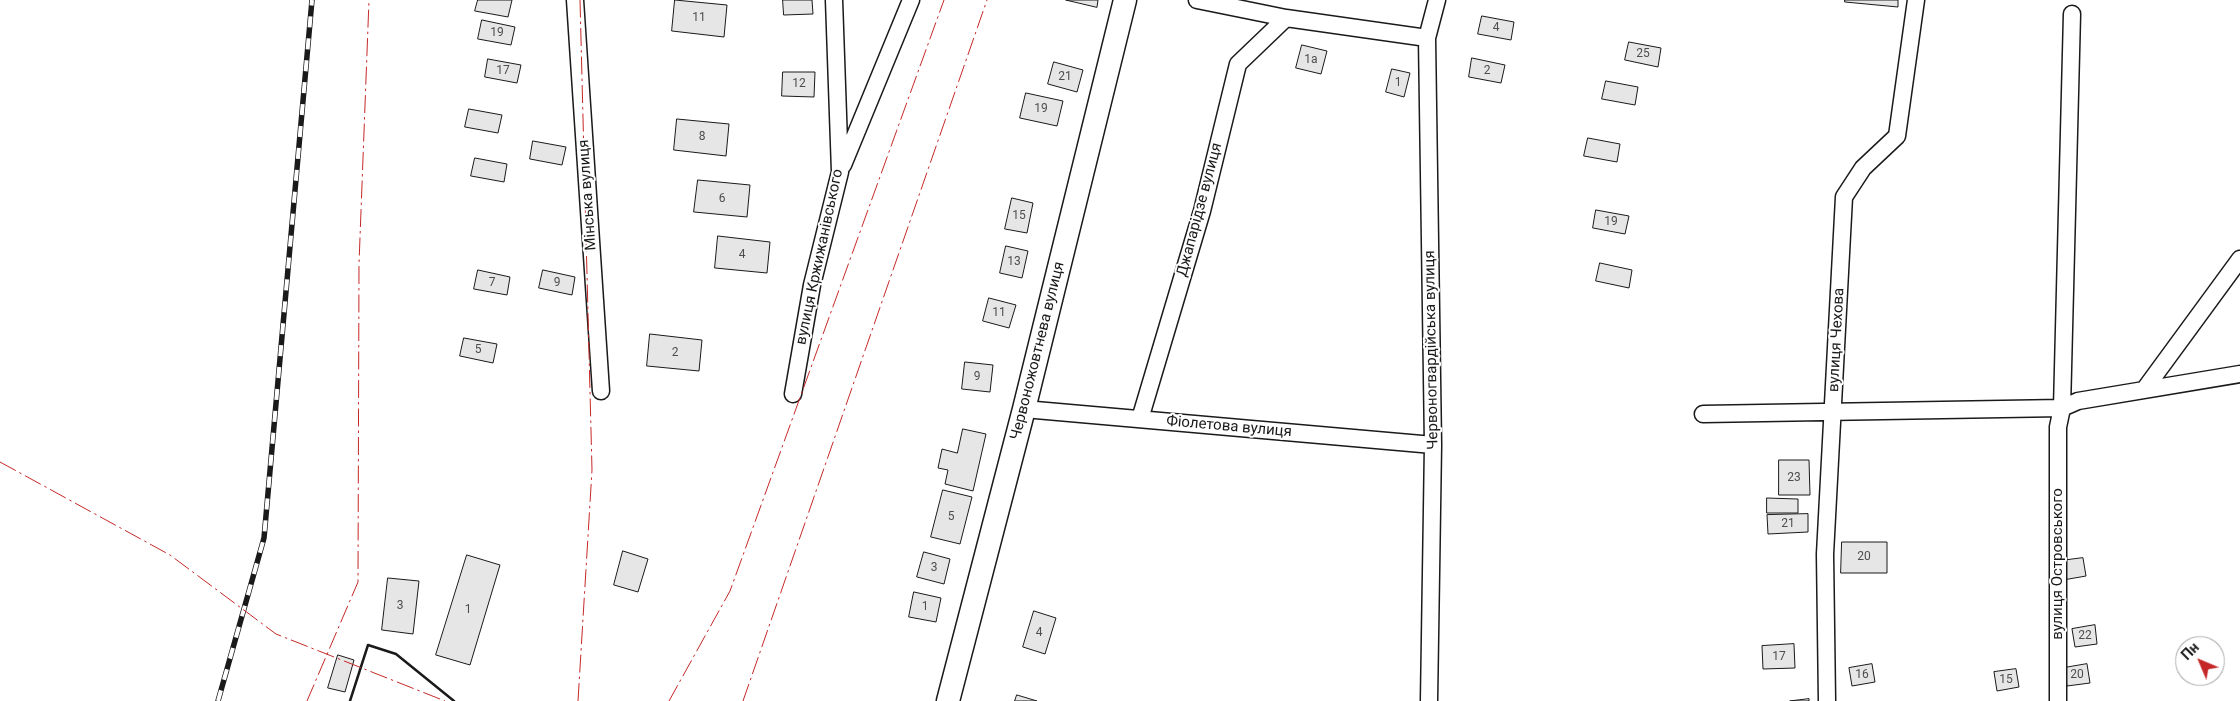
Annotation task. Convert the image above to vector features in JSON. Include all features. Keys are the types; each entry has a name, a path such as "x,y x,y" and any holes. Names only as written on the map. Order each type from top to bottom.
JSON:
{"street":[{"name":"Мінська вулиця","path":"576,0 600,391"},
{"name":"вулиця Кржижанівського","path":"793,394 812,286 840,172 834,0"},
{"path":"840,172 910,0"},
{"name":"Червоножовтнева вулиця","path":"948,701 1024,409 1125,0"},
{"path":"1197,0 1286,18 1427,38"},
{"name":"Червоногвардійська вулиця","path":"1429,701 1433,446 1427,38 1437,0"},
{"name":"вулиця Чехова","path":"1827,701 1825,554 1844,197 1863,168 1897,136 1916,0"},
{"name":"вулиця Островського","path":"2058,701 2058,427 2062,408 2072,14"},
{"name":"Джапарідзе вулиця","path":"1140,419 1202,211 1238,64 1286,18"},
{"path":"2144,390 2240,258"},
{"path":"1703,414 2062,408 2078,401 2240,374"},
{"name":"Фіолетова вулиця","path":"1024,409 1433,446"}],"building":[{"path":"478,0 512,0 508,17 475,11"},
{"path":"675,0 727,5 724,37 672,31"},
{"path":"783,0 812,0 813,14 784,15"},
{"path":"1066,0 1098,0 1097,7"},
{"path":"1845,0 1898,0 1898,7 1845,2"},
{"path":"1482,16 1514,22 1511,40 1478,34"},
{"path":"482,20 515,27 511,45 478,39"},
{"path":"1629,42 1661,48 1658,67 1625,60"},
{"path":"1302,45 1327,51 1321,74 1296,68"},
{"path":"1472,58 1505,65 1501,83 1469,77"},
{"path":"488,59 521,65 517,83 485,77"},
{"path":"1054,62 1083,70 1077,92 1048,84"},
{"path":"1392,69 1410,73 1404,97 1386,92"},
{"path":"783,72 815,72 814,97 782,96"},
{"path":"1606,81 1638,87 1635,105 1602,99"},
{"path":"1026,93 1063,101 1057,126 1020,118"},
{"path":"469,109 502,115 498,133 465,127"},
{"path":"677,119 729,124 726,156 674,150"},
{"path":"1588,138 1620,144 1617,162 1584,156"},
{"path":"533,141 566,147 562,165 530,159"},
{"path":"475,158 507,164 504,182 471,176"},
{"path":"698,180 750,185 747,217 694,212"},
{"path":"1012,198 1033,203 1027,233 1005,229"},
{"path":"1596,210 1629,216 1625,234 1593,228"},
{"path":"718,236 770,242 767,273 715,268"},
{"path":"1006,246 1028,251 1022,278 1000,273"},
{"path":"1600,263 1632,270 1629,288 1596,281"},
{"path":"478,270 510,277 507,295 474,289"},
{"path":"543,270 575,277 572,295 539,288"},
{"path":"989,298 1016,305 1009,328 983,321"},
{"path":"650,334 702,340 699,371 647,366"},
{"path":"464,338 497,344 493,363 460,356"},
{"path":"965,362 993,365 990,392 962,389"},
{"path":"963,429 986,434 973,491 945,484 948,470 938,468 942,449 957,453"},
{"path":"1779,460 1809,460 1810,495 1779,495"},
{"path":"943,490 972,497 960,544 931,537"},
{"path":"1767,498 1798,499 1798,513 1767,513"},
{"path":"1808,514 1808,532 1768,534 1767,515"},
{"path":"1842,542 1887,542 1887,573 1841,573"},
{"path":"623,551 648,559 638,592 614,585"},
{"path":"924,552 950,559 944,584 917,577"},
{"path":"467,555 500,565 470,665 436,655"},
{"path":"2083,558 2086,576 2063,580 2060,561"},
{"path":"388,578 419,581 413,634 382,630"},
{"path":"914,592 941,598 936,622 909,617"},
{"path":"1034,611 1056,618 1045,654 1023,647"},
{"path":"2095,625 2097,644 2075,647 2072,629"},
{"path":"1794,644 1795,668 1763,669 1762,646"},
{"path":"338,655 354,660 345,692 328,688"},
{"path":"1872,664 1875,682 1852,686 1849,668"},
{"path":"2087,664 2090,683 2067,686 2064,668"},
{"path":"2016,669 2019,687 1997,691 1994,672"},
{"path":"1017,695 1037,701 1015,701"},
{"path":"1809,699 1809,701 1790,701"}],"railway":[{"path":"218,701 264,538 312,0"}],"wall":[{"path":"350,701 368,645 396,654 454,701"}],"power":[{"path":"307,701 358,582 359,264 369,0"},
{"path":"578,701 592,470 580,0"},
{"path":"669,701 730,591 944,0"},
{"path":"743,701 987,0"},
{"path":"0,462 170,555 276,634 445,701"}]}
